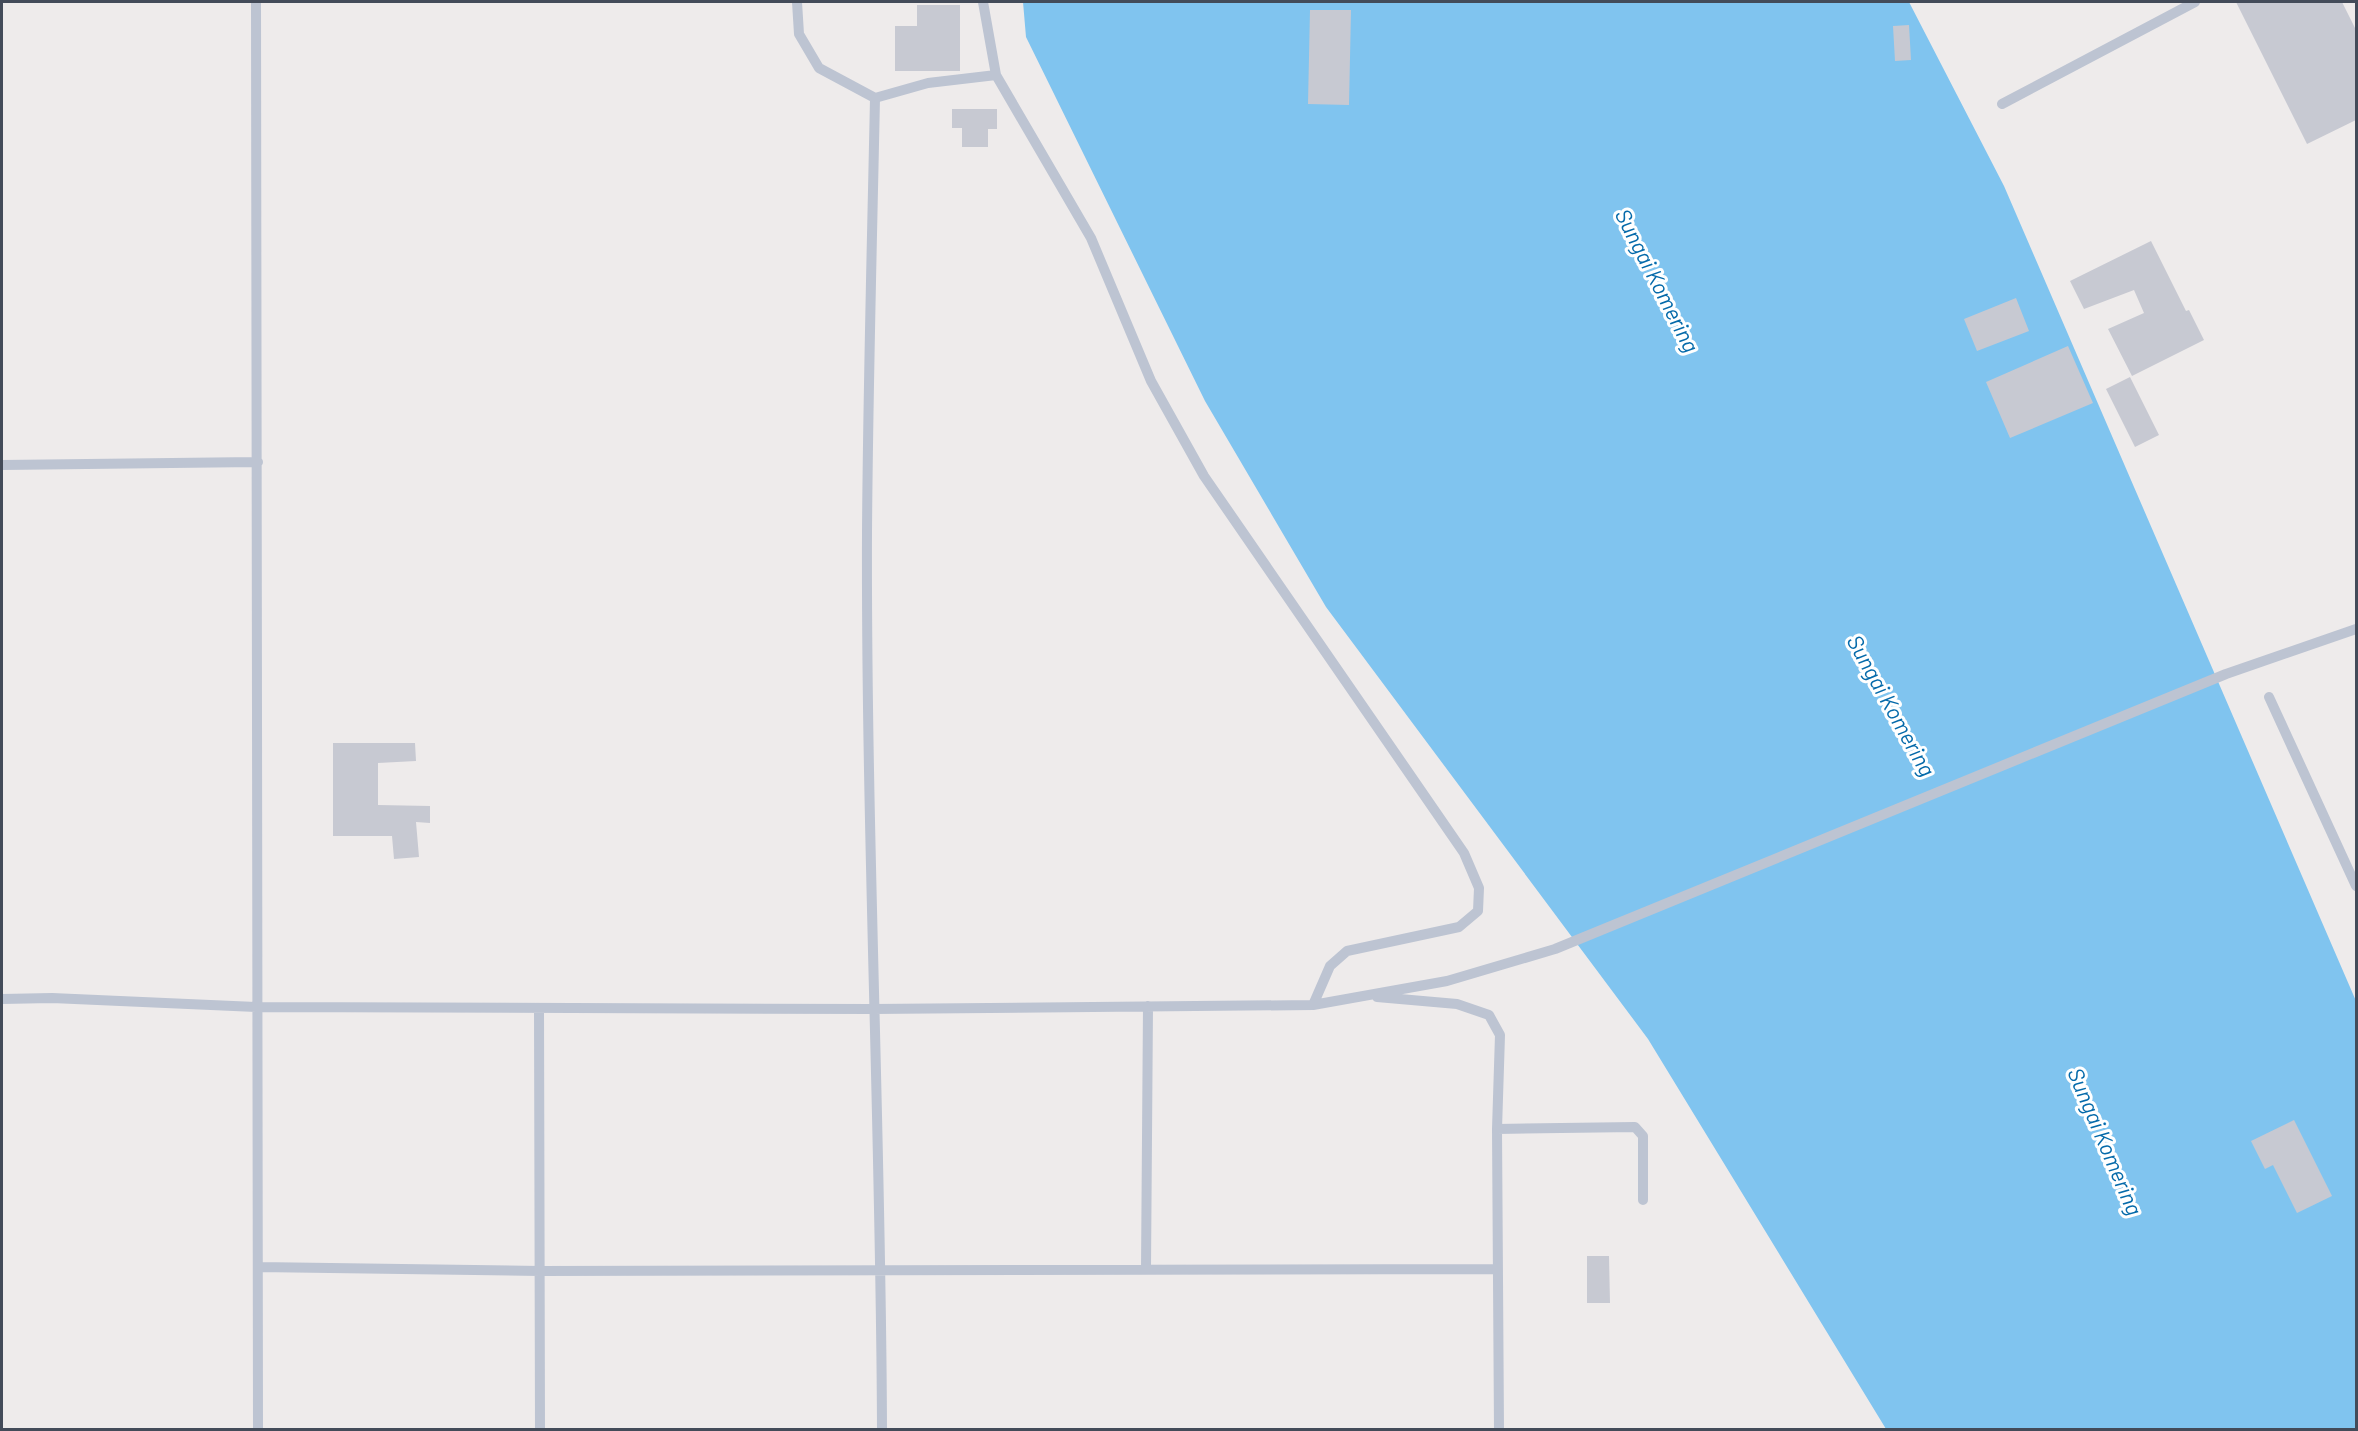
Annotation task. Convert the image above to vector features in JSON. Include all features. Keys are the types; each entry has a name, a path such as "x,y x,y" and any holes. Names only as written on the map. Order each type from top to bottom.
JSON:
{"lane":[{"path":"256,2 258,1430"},
{"path":"797,2 799,34 819,68 875,98 928,83 996,75"},
{"path":"983,2 996,75 1091,238 1151,381 1204,476 1464,853 1479,888 1478,911 1460,927 1347,951 1330,966 1313,1005"},
{"path":"2002,104 2195,2"},
{"path":"875,98 867,534 873,1009 881,1270 882,1430"},
{"path":"2,465 258,462"},
{"path":"2,999 52,998 258,1007 873,1009 1313,1005 1447,981 1555,949 2226,674 2356,629"},
{"path":"2269,697 2356,886"},
{"path":"1365,996 1457,1004 1489,1015 1500,1035 1497,1130 1499,1430"},
{"path":"1146,1269 1148,1006"},
{"path":"539,1008 540,1430"},
{"path":"1497,1130 1635,1127 1643,1136 1643,1200"},
{"path":"258,1267 540,1270 1497,1269"}],"water":[{"name":"Sungai Komering","path":"1023,2 1909,2 2004,186 2356,1001 2356,1429 1886,1429 1648,1039 1326,607 1205,401 1026,37"}],"building":[{"path":"2236,2 2342,2 2356,30 2356,120 2307,144"},
{"path":"917,5 960,5 960,71 895,71 895,26 917,26"},
{"path":"1310,10 1351,10 1349,105 1308,104"},
{"path":"1909,25 1911,60 1895,61 1893,26"},
{"path":"952,109 997,109 997,129 988,129 988,147 962,147 962,128 952,128"},
{"path":"2151,241 2186,311 2189,310 2204,340 2132,376 2108,329 2144,313 2134,290 2084,309 2070,281"},
{"path":"2016,298 2029,331 1977,351 1964,319"},
{"path":"2068,346 2093,403 2010,438 1986,382"},
{"path":"2130,377 2159,435 2135,447 2106,389"},
{"path":"333,743 415,743 416,761 378,763 378,805 430,806 430,823 416,822 419,857 394,859 392,836 333,836"},
{"path":"2294,1120 2332,1196 2297,1213 2273,1165 2265,1169 2251,1141"},
{"path":"1587,1256 1609,1256 1610,1303 1587,1303"}]}
